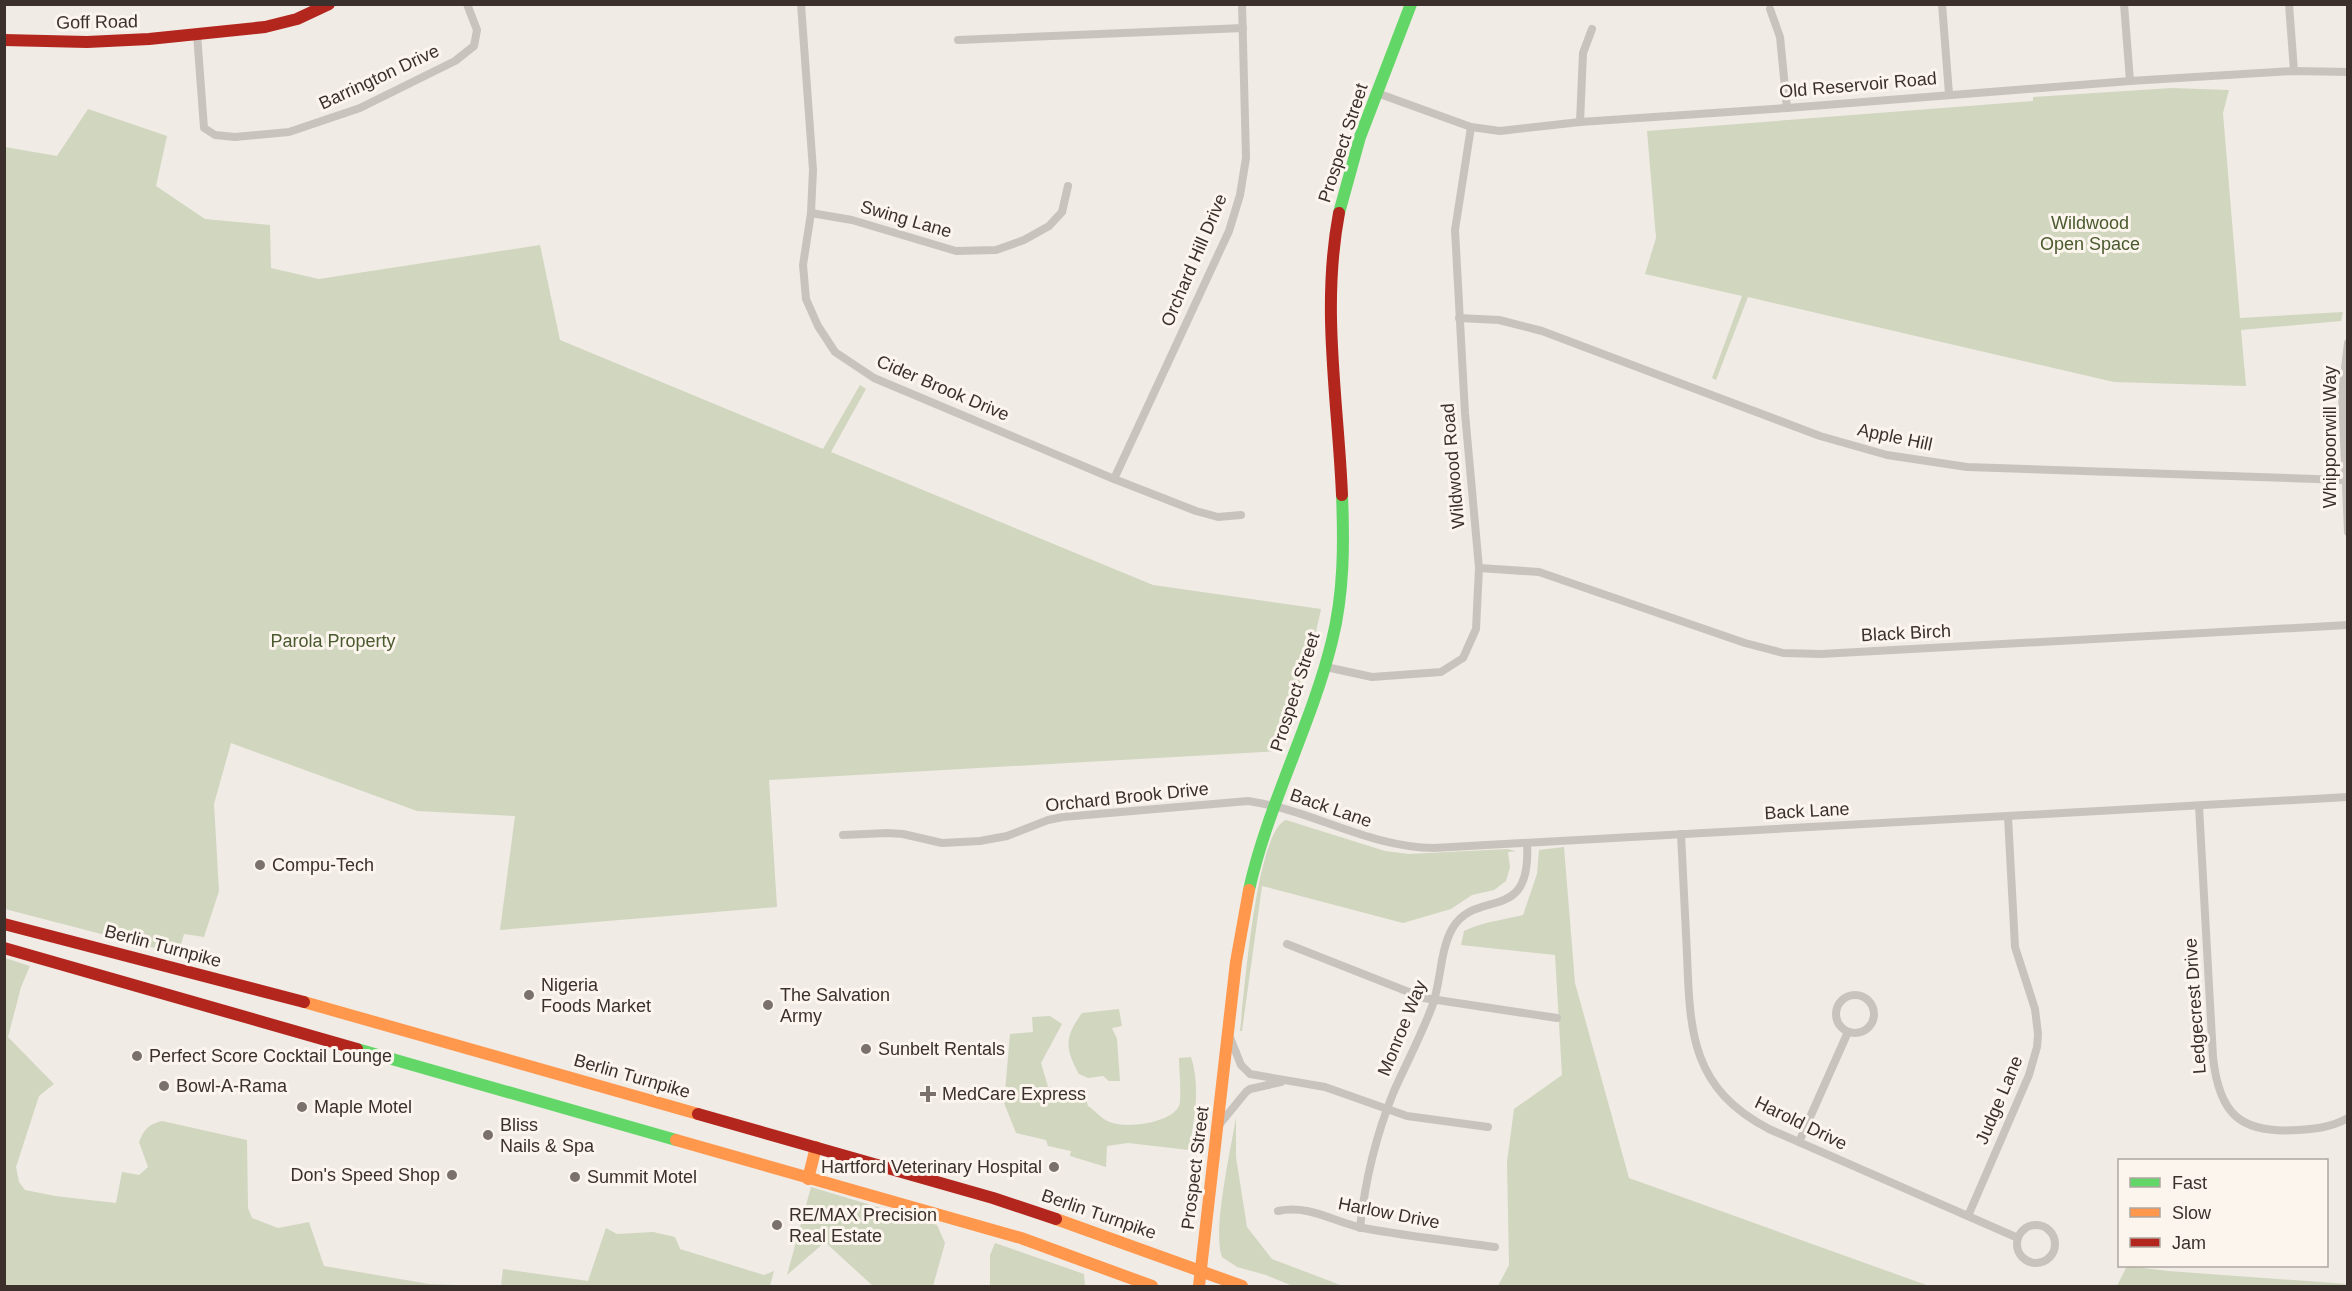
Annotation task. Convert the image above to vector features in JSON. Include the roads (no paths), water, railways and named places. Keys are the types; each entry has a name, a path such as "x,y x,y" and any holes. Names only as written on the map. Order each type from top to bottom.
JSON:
{"main road":[{"name":"Goff Road","path":"4,40 87,42 149,39 265,27 297,20 329,4"},
{"name":"Prospect Street","path":"1199,1287 1228,1034 1246,906 1256,860 1274,806 1326,667 1340,602 1343,543 1329,312 1331,254 1347,176 1411,4"},
{"path":"4,919 34,932"},
{"name":"Berlin Turnpike","path":"4,924 301,1001 1033,1210 1242,1287"},
{"path":"4,948 1021,1238 1152,1287"},
{"path":"808,1179 816,1147"}],"street":[{"name":"Barrington Drive","path":"196,34 204,128 215,135 235,137 289,132 360,108 455,61 474,46 477,30 466,4"},
{"name":"Cider Brook Drive","path":"801,4 813,170 811,213 803,265 806,299 818,326 835,352 874,378 1114,479 1196,511 1218,517 1241,515"},
{"name":"Orchard Hill Drive","path":"1114,479 1229,231 1240,195 1246,158 1242,4"},
{"path":"1942,4 1949,94"},
{"path":"2124,4 2130,81"},
{"path":"2289,4 2294,71"},
{"path":"1770,9 1780,37 1787,108"},
{"path":"958,40 1243,28"},
{"path":"1580,122 1582,53 1592,29"},
{"name":"Old Reservoir Road","path":"1377,93 1471,127 1500,130 2130,81 2294,71 2348,72"},
{"name":"Wildwood Road","path":"1326,667 1372,677 1441,672 1463,658 1476,628 1479,568 1459,318 1455,230 1471,127"},
{"name":"Swing Lane","path":"811,213 852,220 956,251 996,250 1024,240 1049,226 1062,212 1068,186"},
{"name":"Apple Hill","path":"1459,318 1499,320 1542,331 1820,436 1887,455 1967,467 2344,480"},
{"name":"Whippoorwill Way","path":"2348,343 2342,394 2348,532"},
{"name":"Black Birch","path":"1479,568 1539,572 1734,639 1783,653 1821,654 2348,625"},
{"name":"Back Lane","path":"1274,806 1398,846 1434,848 2348,797"},
{"name":"Orchard Brook Drive","path":"843,835 887,833 903,834 942,843 980,841 1006,836 1048,820 1063,818 1234,801 1274,806"},
{"name":"Ledgecrest Drive","path":"2199,806 2213,1057 2221,1097 2236,1116 2265,1130 2317,1129 2348,1118"},
{"name":"Judge Lane","path":"1968,1216 2029,1075 2037,1047 2035,1009 2021,970 2014,940 2008,817"},
{"name":"Harold Drive","path":"1681,834 1689,1002 1696,1047 1714,1083 1732,1105 1756,1123 2018,1238"},
{"name":"Monroe Way","path":"1360,1227 1370,1166 1387,1111 1422,1034 1434,1000 1452,929 1464,916 1505,901 1517,891 1526,875 1527,843"},
{"path":"1287,944 1414,995 1557,1018"},
{"path":"1849,996 1863,996 1872,1007 1872,1021 1862,1032 1848,1032 1837,1022 1836,1008 1849,996"},
{"path":"1799,1142 1848,1032"},
{"path":"1228,1034 1245,1071 1256,1076 1325,1087 1387,1111 1407,1116 1488,1127"},
{"path":"1217,1128 1242,1095 1250,1089 1288,1081"},
{"name":"Harlow Drive","path":"1278,1211 1307,1210 1360,1227 1495,1247"},
{"path":"2036,1225 2044,1227 2054,1238 2053,1253 2045,1261 2030,1263 2019,1253 2018,1238 2029,1227 2036,1225"}],"place":[{"name":"Compu-Tech","path":"260,865"},
{"name":"Nigeria Foods Market","path":"529,995"},
{"name":"The Salvation Army","path":"768,1005"},
{"name":"Sunbelt Rentals","path":"866,1049"},
{"name":"Perfect Score Cocktail Lounge","path":"137,1056"},
{"name":"Bowl-A-Rama","path":"164,1086"},
{"name":"MedCare Express","path":"928,1094"},
{"name":"Maple Motel","path":"302,1107"},
{"name":"Bliss Nails & Spa","path":"488,1135"},
{"name":"Hartford Veterinary Hospital","path":"1054,1167"},
{"name":"Don's Speed Shop","path":"452,1175"},
{"name":"Summit Motel","path":"575,1177"},
{"name":"RE/MAX Precision Real Estate","path":"777,1225"}],"park label":[{"name":"Wildwood Open Space","path":"2090,233"},
{"name":"Parola Property","path":"333,641"}]}
